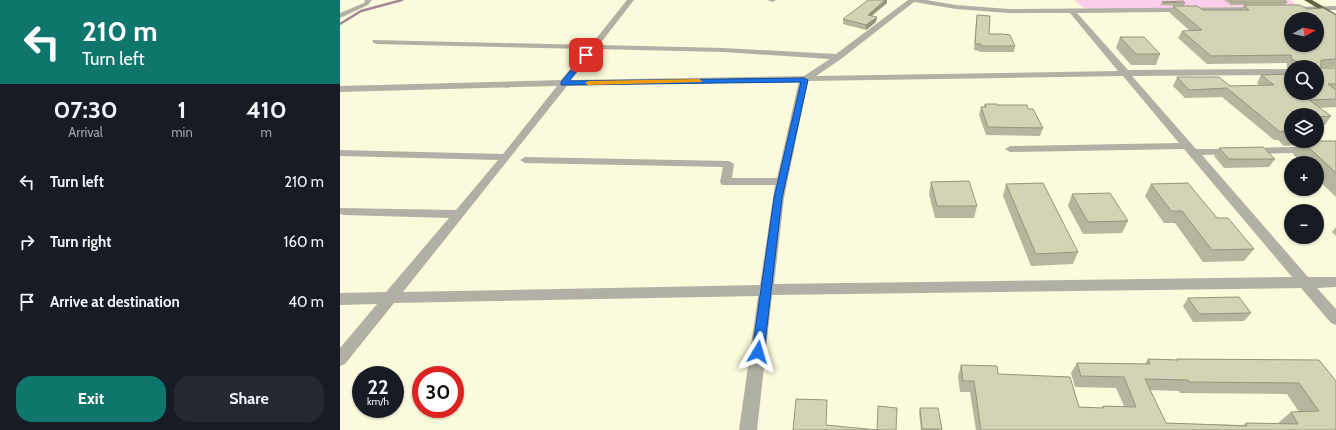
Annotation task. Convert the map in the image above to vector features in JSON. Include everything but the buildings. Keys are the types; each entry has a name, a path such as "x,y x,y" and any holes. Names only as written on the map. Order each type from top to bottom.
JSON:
{"highway":[{"path":"1307,0 1336,17"},
{"path":"1322,0 1336,8"}],"street":[{"path":"340,16 366,4 369,0"},
{"path":"340,359 506,157 631,0"},
{"path":"748,430 782,181 804,80 838,57 913,0 956,7 1009,11 1265,9"},
{"path":"1281,9 1336,8"},
{"path":"1072,11 1336,319"},
{"path":"376,42 724,50 838,57"},
{"path":"340,89 564,83 804,80 1126,73 1284,72"},
{"path":"1010,149 1336,149"},
{"path":"340,153 506,157"},
{"path":"525,160 729,164 726,182 782,181"},
{"path":"344,211 459,214"},
{"path":"340,299 766,290 1336,282"}],"shaded area":[{"path":"1075,0 1290,0 1296,4 1293,6 1088,9 1082,7"}],"waterway":[{"path":"340,24 361,11 402,0"}],"slow traffic":[{"path":"588,83 699,81"}],"route":[{"path":"586,55 564,83 804,80 778,198 758,352"}]}
